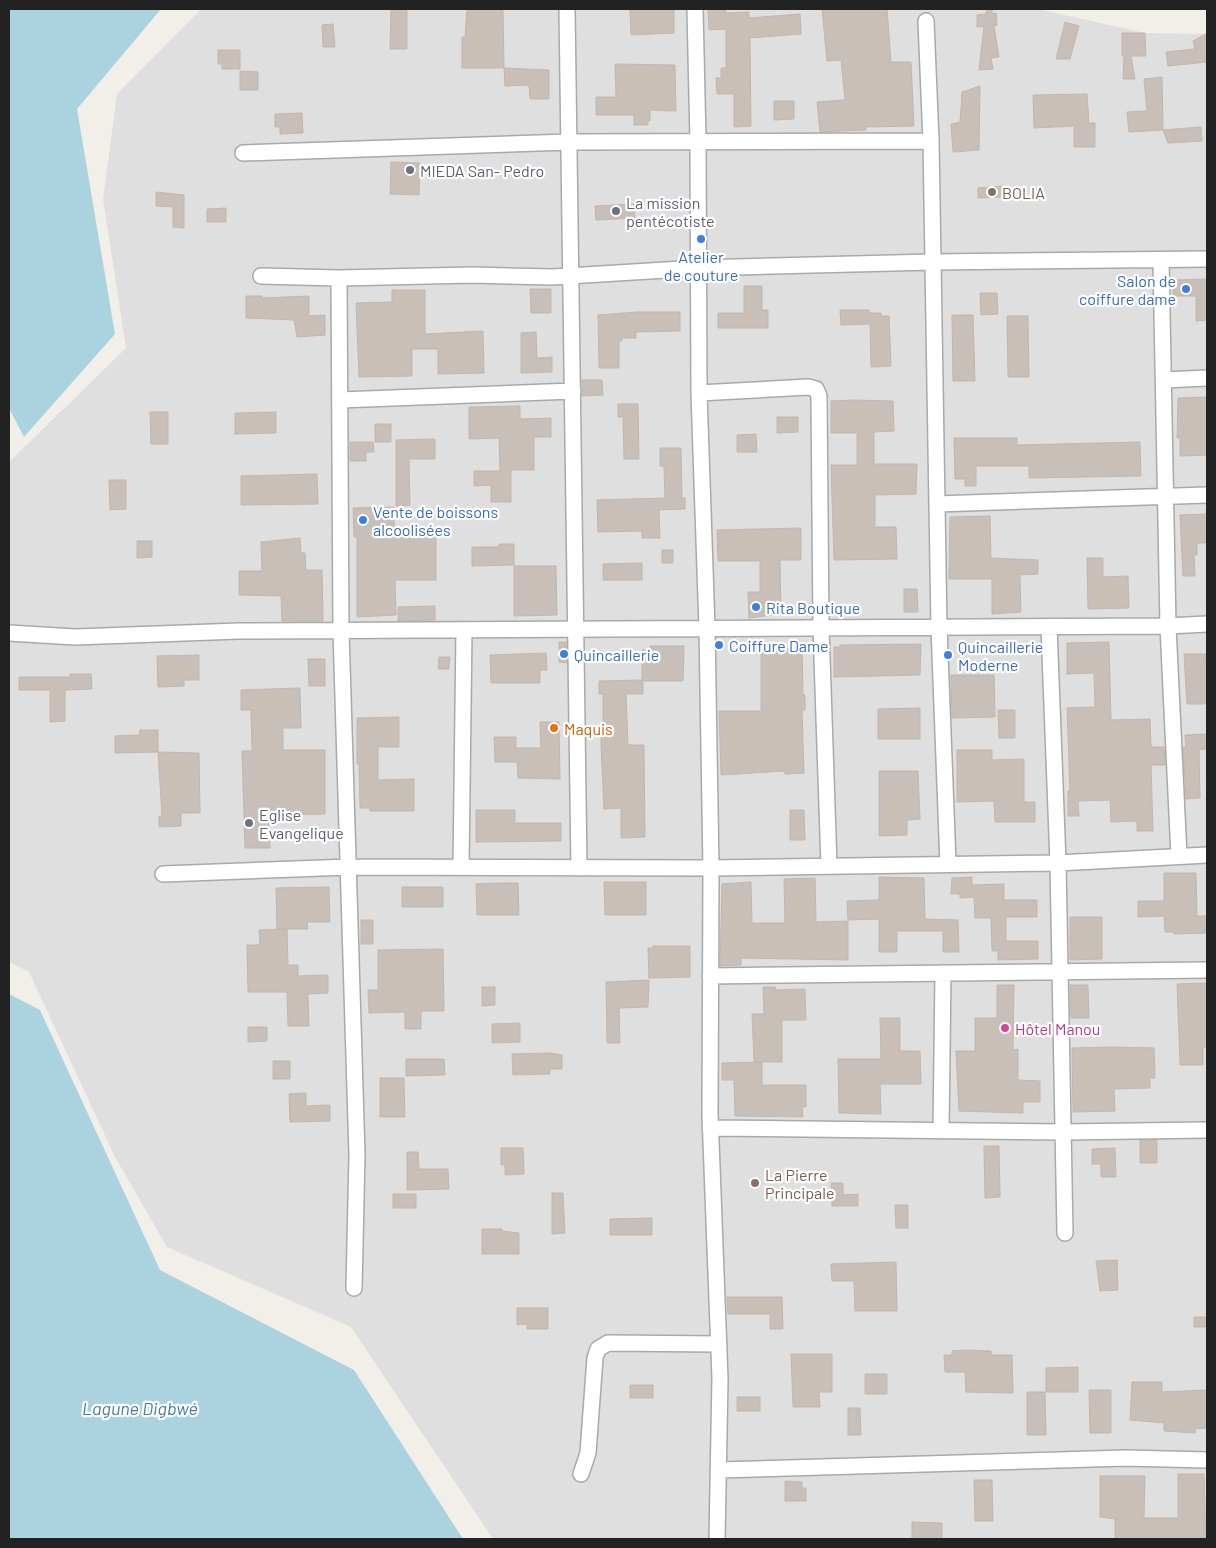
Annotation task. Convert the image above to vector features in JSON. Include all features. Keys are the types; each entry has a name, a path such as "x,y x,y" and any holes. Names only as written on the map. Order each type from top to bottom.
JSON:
{"street":[{"path":"567,9 579,868"},
{"path":"695,9 698,141 699,393 707,628 711,868 710,1128 719,1344 717,1539"},
{"path":"926,21 931,141 939,627 948,864"},
{"path":"243,153 569,142 931,141"},
{"path":"261,276 339,278 571,276 698,268 933,262 1207,259"},
{"path":"1161,260 1168,626 1179,856"},
{"path":"339,278 341,631 357,1155 354,1288"},
{"path":"1164,380 1207,378"},
{"path":"699,393 808,387 816,389 819,396 821,628 829,866"},
{"path":"340,400 573,391"},
{"path":"937,504 1207,495"},
{"path":"9,633 75,637 239,631 1049,627 1207,624"},
{"path":"1049,627 1058,863 1065,1233"},
{"path":"461,867 464,630"},
{"path":"163,874 349,867 711,868 1058,863 1207,855"},
{"path":"710,976 1207,970"},
{"path":"941,1131 943,973"},
{"path":"710,1128 1063,1132 1207,1130"},
{"path":"581,1474 588,1453 595,1358 598,1349 608,1344 719,1344"},
{"path":"718,1470 1126,1458 1207,1460"}],"shaded area":[{"path":"201,9 1038,9 1145,33 1207,34 1207,1539 493,1539 351,1327 167,1247 115,1157 29,972 9,962 9,462 126,348 103,199 117,94"}],"water":[{"path":"9,9 161,9 77,109 115,334 24,437 9,408"},
{"name":"Lagune Digbwé","path":"9,994 40,1010 160,1270 354,1370 463,1539 9,1539"}],"building":[{"path":"391,9 407,9 407,49 390,49"},
{"path":"467,9 503,9 504,68 462,68 462,37 465,37"},
{"path":"630,9 674,9 674,33 631,35"},
{"path":"708,9 725,9 726,13 749,12 749,18 800,14 801,34 750,38 751,126 734,127 734,94 717,94 716,78 721,78 721,68 726,68 726,29 709,30"},
{"path":"822,9 887,9 891,62 911,62 914,126 866,127 866,130 820,132 817,102 845,100 841,60 827,61"},
{"path":"987,9 992,9 992,14 996,13 997,25 994,26 999,57 991,58 993,69 979,70 984,26 977,27 977,15 986,14"},
{"path":"1065,22 1079,26 1070,59 1056,59"},
{"path":"333,24 335,47 323,47 322,25"},
{"path":"1122,33 1145,33 1146,56 1131,56 1135,79 1123,79"},
{"path":"1206,34 1207,62 1168,66 1166,52 1195,49 1193,41"},
{"path":"218,50 240,50 240,69 222,69 222,64 218,64"},
{"path":"615,64 675,65 676,111 650,110 648,125 634,125 634,115 596,115 596,97 616,97"},
{"path":"504,68 549,70 549,99 530,99 529,85 505,86"},
{"path":"240,71 258,72 258,90 240,90"},
{"path":"1162,77 1163,130 1129,132 1127,112 1147,111 1144,79"},
{"path":"980,86 979,150 953,152 951,124 960,122 962,92"},
{"path":"1087,94 1089,123 1095,123 1095,147 1074,147 1074,126 1034,128 1033,95"},
{"path":"774,101 794,101 794,119 774,120"},
{"path":"302,113 303,133 280,134 280,127 275,127 275,114"},
{"path":"1201,127 1202,141 1168,143 1163,130"},
{"path":"391,162 420,163 419,195 390,194"},
{"path":"1004,186 1004,197 978,198 978,188"},
{"path":"156,192 184,195 184,228 173,227 173,207 156,206"},
{"path":"634,204 635,218 596,220 595,206"},
{"path":"226,208 226,222 207,222 207,209"},
{"path":"1207,279 1207,320 1196,321 1196,296 1173,296 1173,280"},
{"path":"744,286 762,286 762,310 768,310 768,328 718,328 718,313 744,313"},
{"path":"530,289 551,289 551,313 531,313"},
{"path":"392,290 425,290 425,334 483,331 484,373 438,374 438,349 412,349 412,376 359,377 356,303 392,302"},
{"path":"980,293 997,293 998,314 981,315"},
{"path":"246,296 262,296 262,298 309,296 309,316 325,315 325,335 297,337 294,320 246,318"},
{"path":"840,310 869,310 869,313 881,313 881,316 889,316 891,366 871,367 870,324 841,325"},
{"path":"637,312 680,312 680,331 636,332 636,338 622,338 622,341 619,341 619,368 599,368 598,315"},
{"path":"952,315 973,315 975,381 953,381"},
{"path":"1007,316 1028,316 1029,377 1008,377"},
{"path":"536,332 537,358 552,357 552,372 521,373 521,333"},
{"path":"582,380 602,380 603,395 582,396"},
{"path":"1207,397 1207,455 1180,456 1180,438 1177,438 1178,398"},
{"path":"831,401 893,401 894,431 874,432 874,464 917,464 916,494 875,495 875,527 896,527 897,559 834,560 831,465 857,465 857,433 831,433"},
{"path":"618,404 638,404 639,459 624,459 623,417 618,417"},
{"path":"520,406 520,419 551,418 551,437 534,437 534,470 511,470 511,502 491,502 491,485 474,486 474,471 500,471 499,438 469,439 469,407"},
{"path":"150,412 168,412 168,444 151,444"},
{"path":"276,412 276,433 235,434 235,413"},
{"path":"777,417 798,417 798,432 777,433"},
{"path":"375,424 391,424 391,442 375,442"},
{"path":"756,434 757,452 737,452 737,435"},
{"path":"954,438 1017,438 1017,445 1140,442 1141,476 1029,478 1029,466 976,466 976,486 965,486 965,479 955,479"},
{"path":"435,439 435,459 409,459 410,505 396,506 396,440"},
{"path":"350,442 373,442 374,452 366,452 366,461 350,461"},
{"path":"660,448 681,448 682,498 685,498 685,509 659,510 660,538 642,538 642,531 598,532 597,500 665,498 664,466 660,466"},
{"path":"317,474 318,504 241,505 241,476"},
{"path":"109,480 126,480 126,509 110,510"},
{"path":"394,507 394,537 436,537 436,580 395,580 396,615 357,617 357,537 354,537 353,508"},
{"path":"1207,514 1207,543 1197,543 1197,555 1194,555 1195,576 1183,576 1180,515"},
{"path":"990,516 991,558 1038,560 1038,574 1020,575 1021,612 992,614 992,579 949,579 950,517"},
{"path":"801,528 801,560 780,560 781,614 749,618 748,592 760,592 760,561 718,561 717,530"},
{"path":"300,538 301,553 305,553 306,570 322,570 323,621 282,621 281,596 239,595 239,571 262,571 261,542"},
{"path":"137,541 152,541 152,557 137,558"},
{"path":"499,544 514,544 514,565 472,566 472,547 499,547"},
{"path":"662,550 673,550 673,563 662,563"},
{"path":"1087,558 1103,558 1103,577 1128,576 1129,608 1088,609"},
{"path":"642,563 642,580 603,580 603,564"},
{"path":"514,566 556,566 557,615 514,616"},
{"path":"904,589 917,589 918,612 904,612"},
{"path":"435,606 435,620 398,621 398,607"},
{"path":"559,642 566,642 567,663 559,662"},
{"path":"1109,642 1111,720 1150,719 1151,747 1164,747 1165,765 1151,765 1153,831 1137,831 1137,821 1111,822 1110,800 1078,801 1079,816 1068,816 1068,791 1070,791 1067,708 1095,707 1094,673 1067,674 1067,643"},
{"path":"921,644 920,675 834,677 834,647 840,647 840,645"},
{"path":"650,646 684,646 683,681 643,681 643,694 626,694 628,745 644,745 645,837 621,838 621,808 604,809 601,746 601,737 603,737 603,694 599,694 599,681 642,680 642,650 651,650"},
{"path":"802,648 803,695 805,695 805,710 802,710 804,773 785,774 785,771 721,775 719,711 761,711 761,649"},
{"path":"546,653 547,670 540,670 540,683 491,683 490,655"},
{"path":"1184,654 1206,654 1207,702 1203,704 1187,704"},
{"path":"199,655 199,680 184,680 184,686 158,687 157,656"},
{"path":"439,657 450,657 449,669 438,669"},
{"path":"308,659 325,659 325,686 309,686"},
{"path":"70,674 91,674 92,689 65,690 65,721 50,722 50,690 19,690 19,677 70,677"},
{"path":"951,675 994,675 995,717 952,718"},
{"path":"300,688 301,728 283,728 283,750 325,750 325,814 276,815 276,820 269,820 270,848 245,848 242,751 252,751 251,710 241,710 241,690"},
{"path":"920,708 920,739 878,739 878,709"},
{"path":"998,710 1015,710 1015,738 999,738"},
{"path":"399,717 399,747 378,747 378,780 414,779 414,811 370,811 370,808 360,808 359,764 357,764 357,718"},
{"path":"540,722 559,722 560,779 518,778 517,762 495,762 494,737 516,737 516,748 541,748"},
{"path":"140,730 158,730 158,752 115,753 115,736 139,735"},
{"path":"1207,734 1207,749 1199,750 1200,798 1186,799 1183,747 1186,747 1185,735"},
{"path":"957,750 992,750 992,760 1024,759 1024,802 1035,802 1035,822 995,822 994,801 957,802"},
{"path":"158,752 199,753 200,813 181,813 181,826 159,827 159,816 162,816"},
{"path":"879,771 918,771 920,819 907,820 907,835 879,836"},
{"path":"476,810 515,810 515,823 561,823 561,841 476,842"},
{"path":"790,810 804,810 805,840 790,840"},
{"path":"1164,873 1196,873 1197,916 1207,916 1207,933 1174,934 1174,932 1165,932 1164,916 1138,917 1138,901 1164,901"},
{"path":"879,877 924,878 925,919 958,920 959,952 943,952 943,931 897,931 897,952 879,952 879,919 848,920 847,901 879,900"},
{"path":"972,877 972,885 1004,884 1004,900 1037,900 1037,917 1006,917 1006,941 1038,941 1038,959 998,960 998,951 992,951 991,918 975,918 974,897 960,898 960,894 951,894 952,878"},
{"path":"815,878 816,922 848,921 848,960 741,958 741,965 720,966 722,884 751,882 752,923 785,923 784,879"},
{"path":"604,882 646,882 646,915 605,915"},
{"path":"518,883 519,915 477,915 476,884"},
{"path":"329,887 330,922 307,922 308,929 277,929 276,888"},
{"path":"402,887 443,887 443,907 402,907"},
{"path":"1070,917 1102,917 1102,959 1070,960"},
{"path":"361,920 373,920 373,944 361,944"},
{"path":"287,929 288,965 298,965 298,976 328,975 328,993 308,994 309,1026 288,1026 287,992 248,992 247,945 260,945 259,930"},
{"path":"653,946 690,946 690,977 649,978 648,948 653,948"},
{"path":"443,949 444,1011 421,1011 421,1029 405,1029 405,1012 369,1013 368,990 378,990 378,950"},
{"path":"649,980 648,1007 619,1008 620,1043 607,1043 606,982"},
{"path":"1207,983 1207,1047 1203,1047 1203,1065 1180,1065 1177,984"},
{"path":"997,985 1014,985 1013,1050 1018,1049 1018,1080 1040,1081 1040,1102 1023,1102 1023,1113 959,1111 956,1051 975,1051 975,1018 997,1018"},
{"path":"1070,985 1088,985 1089,1018 1071,1018"},
{"path":"482,987 495,987 495,1005 482,1006"},
{"path":"763,987 775,987 776,990 805,989 806,1020 782,1020 782,1062 754,1062 752,1014 764,1014"},
{"path":"880,1018 900,1018 900,1051 920,1051 921,1084 880,1084 881,1114 839,1113 838,1059 881,1059"},
{"path":"520,1023 520,1042 492,1043 492,1024"},
{"path":"248,1027 267,1027 267,1041 248,1042"},
{"path":"1072,1048 1154,1048 1155,1078 1150,1078 1150,1088 1114,1089 1115,1111 1073,1112"},
{"path":"550,1053 562,1055 562,1069 550,1069 550,1074 513,1075 512,1054"},
{"path":"406,1059 444,1059 445,1075 406,1076"},
{"path":"273,1061 290,1061 290,1079 273,1079"},
{"path":"762,1062 762,1085 806,1085 806,1107 802,1107 803,1117 735,1116 734,1080 722,1080 722,1063"},
{"path":"380,1078 404,1078 405,1117 380,1117"},
{"path":"306,1093 306,1106 330,1105 330,1121 290,1122 289,1094"},
{"path":"1140,1140 1157,1140 1157,1163 1140,1163"},
{"path":"984,1146 999,1146 1000,1197 985,1198"},
{"path":"501,1148 523,1148 524,1174 505,1175 505,1165 501,1165"},
{"path":"1115,1148 1116,1177 1101,1177 1101,1164 1092,1164 1092,1149"},
{"path":"407,1152 418,1152 419,1169 448,1169 449,1189 407,1190"},
{"path":"831,1183 843,1183 843,1195 858,1194 858,1206 832,1206"},
{"path":"552,1193 563,1193 565,1233 552,1234"},
{"path":"393,1194 416,1194 416,1208 393,1208"},
{"path":"895,1205 908,1205 908,1228 896,1228"},
{"path":"652,1218 652,1235 610,1235 610,1219"},
{"path":"482,1229 502,1229 502,1231 519,1233 519,1254 482,1254"},
{"path":"1117,1260 1118,1290 1100,1291 1096,1261"},
{"path":"896,1262 897,1311 855,1311 854,1281 832,1281 831,1264"},
{"path":"727,1297 782,1297 783,1329 770,1329 770,1314 728,1314"},
{"path":"517,1308 548,1308 548,1329 527,1329 527,1324 517,1325"},
{"path":"1194,1317 1207,1317 1207,1327 1194,1327"},
{"path":"952,1351 991,1351 991,1355 1012,1355 1013,1393 966,1392 965,1372 945,1372 944,1355 952,1355"},
{"path":"791,1354 832,1354 832,1392 819,1392 820,1407 793,1407"},
{"path":"1078,1367 1078,1392 1046,1392 1046,1368"},
{"path":"865,1374 887,1374 887,1394 865,1394"},
{"path":"1132,1382 1162,1382 1162,1392 1207,1390 1207,1428 1195,1429 1195,1433 1164,1431 1164,1423 1130,1420"},
{"path":"630,1385 653,1385 653,1398 630,1398"},
{"path":"1089,1390 1111,1390 1111,1433 1090,1433"},
{"path":"1027,1392 1045,1392 1046,1435 1027,1435"},
{"path":"737,1397 760,1397 760,1411 737,1411"},
{"path":"848,1408 860,1408 861,1435 848,1435"},
{"path":"1178,1474 1204,1474 1206,1539 1115,1539 1115,1519 1100,1517 1100,1476 1145,1476 1144,1518 1178,1518"},
{"path":"974,1480 992,1480 993,1521 975,1521"},
{"path":"785,1481 802,1482 802,1488 806,1488 806,1501 785,1501"},
{"path":"912,1522 942,1523 942,1539 912,1539"}],"place":[{"name":"MIEDA San- Pedro","path":"410,170"},
{"name":"BOLIA","path":"992,192"},
{"name":"La mission pentécotiste","path":"616,211"},
{"name":"Atelier de couture","path":"701,239"},
{"name":"Salon de coiffure dame","path":"1186,289"},
{"name":"Vente de boissons alcoolisées","path":"363,520"},
{"name":"Rita Boutique","path":"756,607"},
{"name":"Coiffure Dame","path":"719,645"},
{"name":"Quincaillerie","path":"564,654"},
{"name":"Quincaillerie Moderne","path":"948,655"},
{"name":"Maquis","path":"554,728"},
{"name":"Eglise Evangelique","path":"249,823"},
{"name":"Hôtel Manou","path":"1005,1028"},
{"name":"La Pierre Principale","path":"755,1183"}]}
